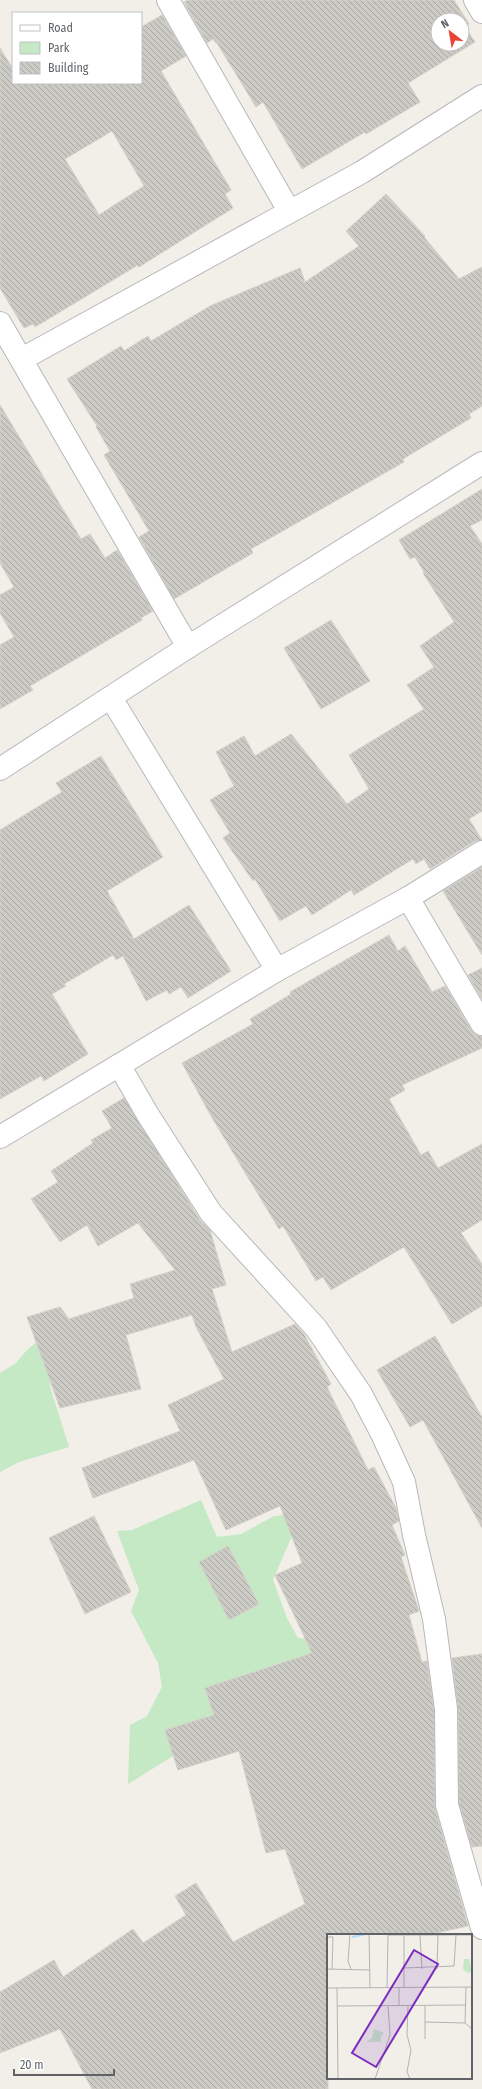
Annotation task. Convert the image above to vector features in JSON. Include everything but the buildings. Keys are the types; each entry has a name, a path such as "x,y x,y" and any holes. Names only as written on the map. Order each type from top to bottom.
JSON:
{"street":[{"path":"168,0 289,211"},
{"path":"475,0 482,12"},
{"path":"22,359 362,172 482,96"},
{"path":"0,323 188,646"},
{"path":"0,769 111,698 188,646 482,463"},
{"path":"111,698 278,970"},
{"path":"0,1137 278,970 408,898 482,852"},
{"path":"408,898 482,1024"},
{"path":"119,1065 148,1115 211,1212 316,1328 361,1394 382,1434 404,1482 414,1535 434,1619 446,1709 447,1805 482,1928"}],"green space":[{"path":"39,1340 47,1364 51,1390 69,1447 19,1462 0,1472 0,1373 16,1363 27,1350"},
{"path":"201,1500 217,1537 241,1534 274,1516 295,1514 294,1531 273,1580 287,1618 298,1638 327,1640 331,1658 128,1784 130,1725 147,1716 162,1687 158,1663 131,1611 139,1590 117,1531 132,1530"}]}
